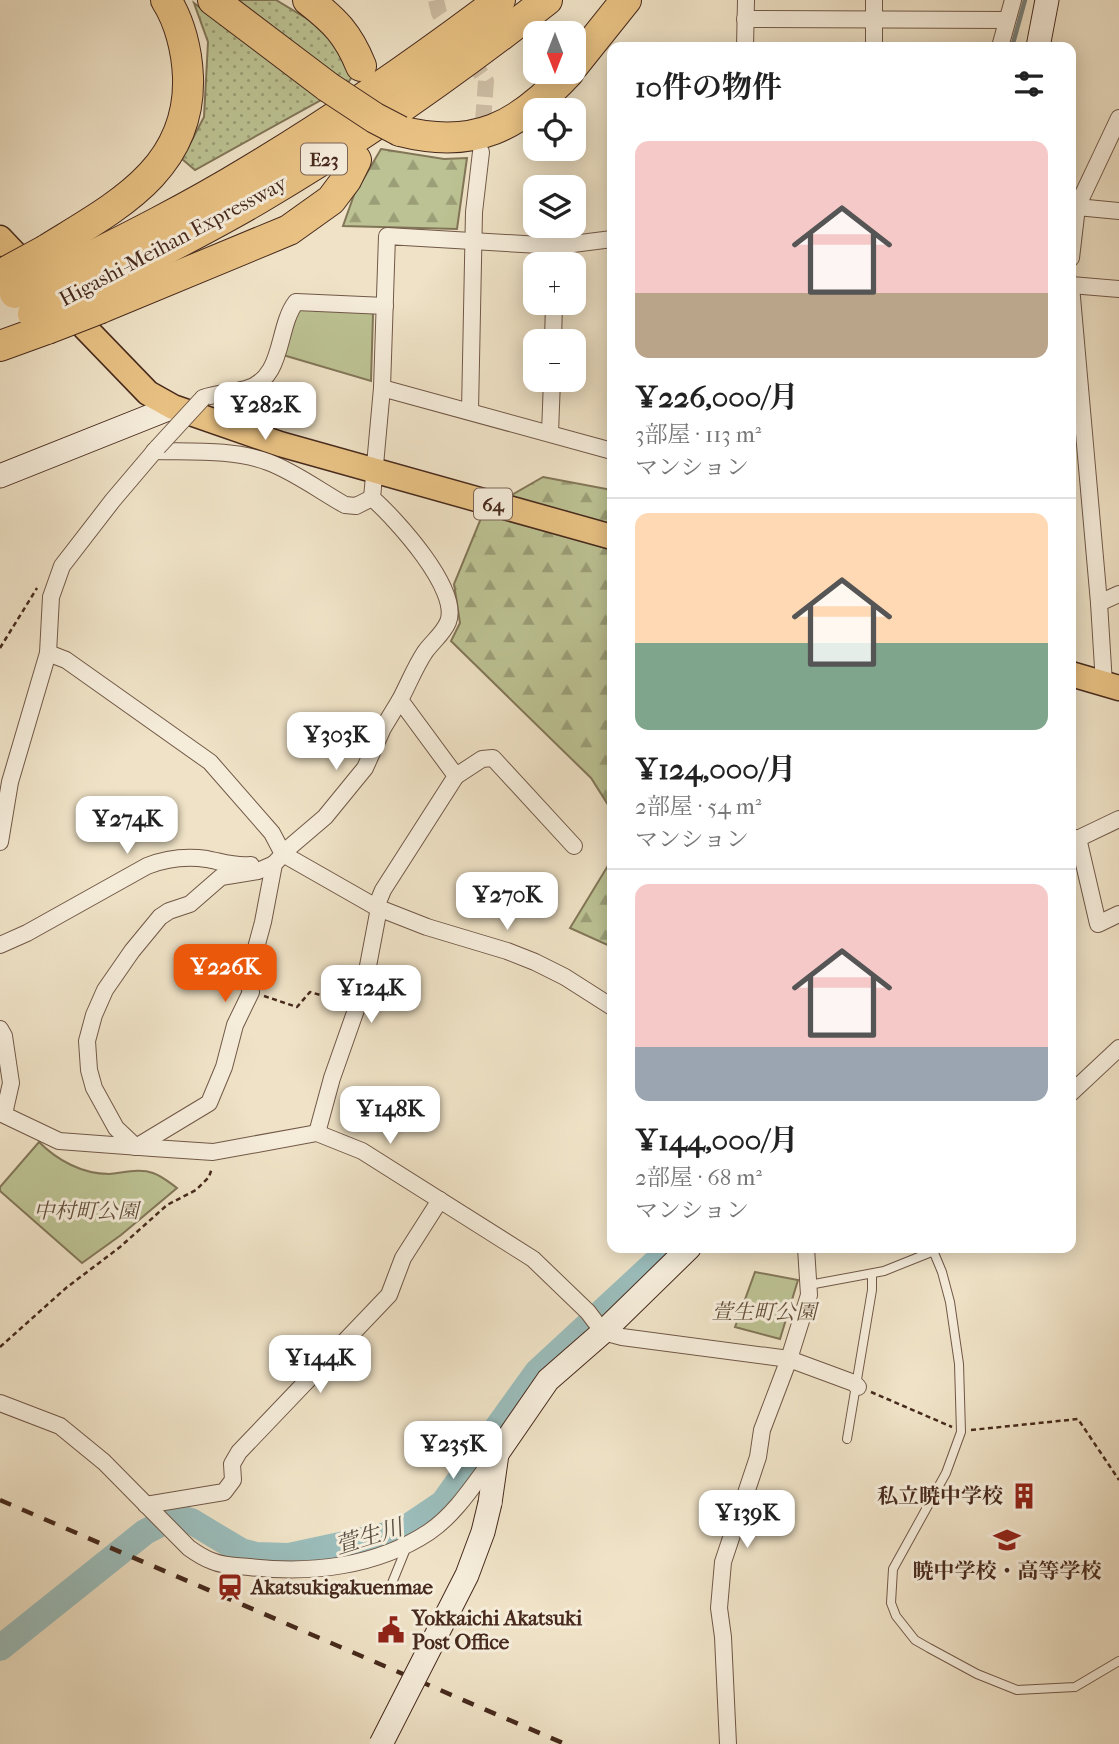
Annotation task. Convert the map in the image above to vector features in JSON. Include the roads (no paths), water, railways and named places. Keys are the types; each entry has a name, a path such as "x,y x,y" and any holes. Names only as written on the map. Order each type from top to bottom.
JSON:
{"highway":[{"path":"74,279 106,213 144,185 162,165 176,141 184,117 188,63 181,35 166,0"},
{"path":"213,0 375,118 400,131 419,136 442,138 490,132 531,109 557,84"},
{"path":"308,0 342,28 353,44 361,66"},
{"name":"Higashi-Meihan Expressway","path":"74,279 153,225 269,159 336,117 500,0"},
{"name":"Higashi-Meihan Expressway","path":"0,329 19,302 258,199 351,141 462,66 547,0"},
{"path":"586,50 626,0"},
{"path":"0,346 19,302 74,279 289,230 331,200 346,180 356,160"}],"main road":[{"name":"64","path":"2,241 148,393 173,407 280,444 607,536"},
{"path":"1076,675 1112,686"}],"street":[{"path":"745,42 746,0"},
{"path":"874,0 874,42"},
{"path":"1001,42 1013,0"},
{"path":"1039,42 1047,0"},
{"path":"745,19 1007,20"},
{"path":"1076,202 1119,118"},
{"path":"470,411 474,212 481,152"},
{"path":"1076,206 1119,211"},
{"path":"372,498 382,388 387,236 556,246 607,240"},
{"path":"556,246 556,252"},
{"path":"1076,285 1119,289"},
{"path":"0,842 10,782 48,653 51,597 60,571 113,500 203,398 247,389 272,369 288,313 296,302 385,306"},
{"path":"382,388 607,450"},
{"path":"550,433 552,392"},
{"path":"1076,392 1099,603 1112,686"},
{"path":"0,476 173,407"},
{"path":"156,449 251,458 277,466 345,505 356,506 372,498"},
{"path":"136,1147 116,1128 94,1088 87,1057 91,1025 104,990 156,920 190,904 221,877 258,871 279,859 325,817 365,768 383,728 425,652 446,626 450,612 444,592 420,550 390,514 372,498"},
{"path":"1099,603 1119,594"},
{"path":"48,653 66,660 210,762 272,833 279,859 247,981 251,992 235,1025 225,1067 209,1103 136,1147"},
{"path":"400,701 456,776"},
{"path":"317,1133 332,1078 364,987 377,908 383,890 456,776 482,759 493,758 574,846"},
{"path":"1076,840 1119,819"},
{"path":"1076,844 1098,924 1119,914"},
{"path":"0,946 147,866 163,860 193,858 241,866 279,859 377,908 535,962 607,1004"},
{"path":"0,1029 4,1035 11,1083 2,1114 52,1139 213,1152 317,1133 362,1151 533,1258 588,1311 601,1329 622,1337 789,1359 858,1386"},
{"path":"1076,1088 1119,1048"},
{"path":"85,1142 90,1136 116,1128"},
{"path":"148,1507 224,1492 233,1480 232,1464 239,1452 388,1295 403,1258 440,1200"},
{"path":"0,1403 60,1426 104,1462 189,1548 214,1562 293,1570 349,1564 408,1544 431,1531 452,1513 548,1380 684,1253"},
{"path":"728,1744 719,1608 723,1562 758,1457 762,1430 789,1359 809,1295 806,1253"},
{"path":"381,1744 467,1575 483,1532 497,1454"}],"lane":[{"path":"809,1284 872,1274 908,1263 927,1253"},
{"path":"934,1253 951,1310 958,1364 961,1432 941,1483 893,1569 891,1603 903,1627 929,1648 977,1674 1017,1690 1075,1687 1119,1661"},
{"path":"847,1439 858,1386 872,1274"},
{"path":"392,1583 408,1544"}],"waterway":[{"path":"1013,42 1025,0"},
{"name":"萱生川","path":"0,1648 145,1532 172,1518 191,1521 241,1551 256,1555 289,1556 400,1532 443,1503 537,1372 666,1253"}],"tunnel":[{"path":"436,0 439,13 486,81 482,135"}],"railway":[{"path":"0,1500 565,1744"}],"place":[{"name":"私立暁中学校","path":"1024,1496"},
{"name":"暁中学校・高等学校","path":"1007,1540"},
{"name":"Akatsukigakuenmae","path":"230,1587"},
{"name":"Yokkaichi Akatsuki Post Office","path":"391,1630"}],"park label":[{"name":"中村町公園","path":"86,1211"},
{"name":"萱生町公園","path":"764,1312"}]}
